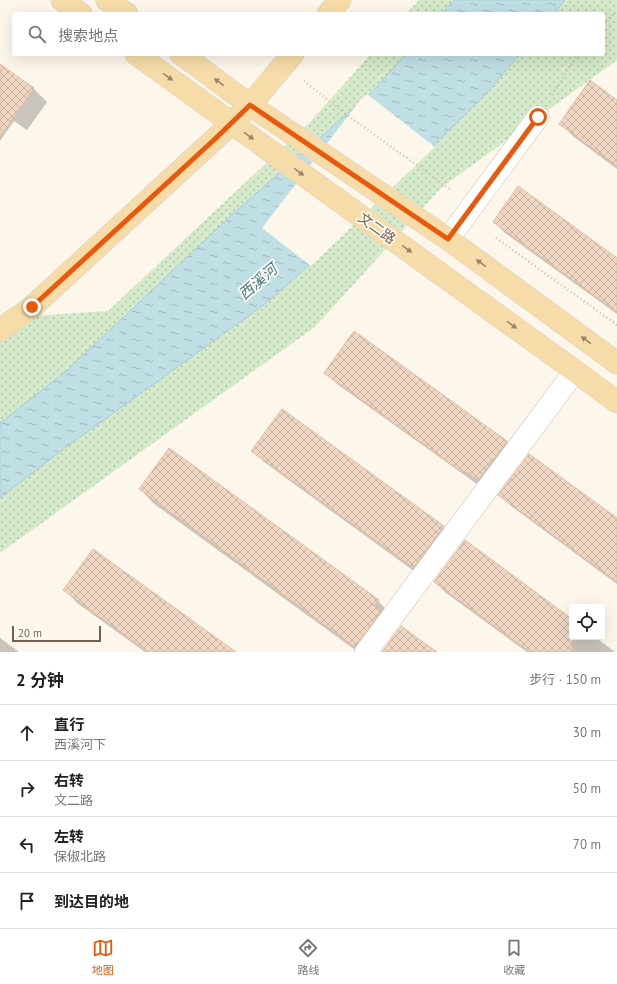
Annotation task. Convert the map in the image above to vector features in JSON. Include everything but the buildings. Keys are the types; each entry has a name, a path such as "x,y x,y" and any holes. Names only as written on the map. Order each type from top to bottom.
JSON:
{"main road":[{"path":"62,0 78,12"},
{"path":"108,0 123,12"},
{"path":"330,12 340,0"},
{"name":"文二路","path":"139,56 617,402"},
{"path":"184,56 250,105 448,239 617,363"},
{"path":"0,330 32,307 231,124 250,105 288,60"}],"street":[{"path":"448,239 470,203 538,117"},
{"path":"366,652 575,371"}],"path":[{"path":"605,22 617,10"},
{"path":"538,117 577,56"},
{"path":"288,60 343,112 470,203"},
{"path":"496,238 617,325"}],"green space":[{"path":"419,0 617,0 617,60 441,188 315,327 0,553 0,318 108,311 310,122 369,56 605,56 605,12 408,12"}],"water":[{"path":"454,0 565,0 556,12 444,12"},
{"name":"西溪河","path":"404,56 518,56 487,93 313,262 265,304 65,448 0,498 0,423 66,371 236,211 372,92"}],"pier":[{"path":"367,94 435,147 311,266 262,228 361,99"}],"route":[{"path":"32,307 250,105 448,239 538,117"}]}
